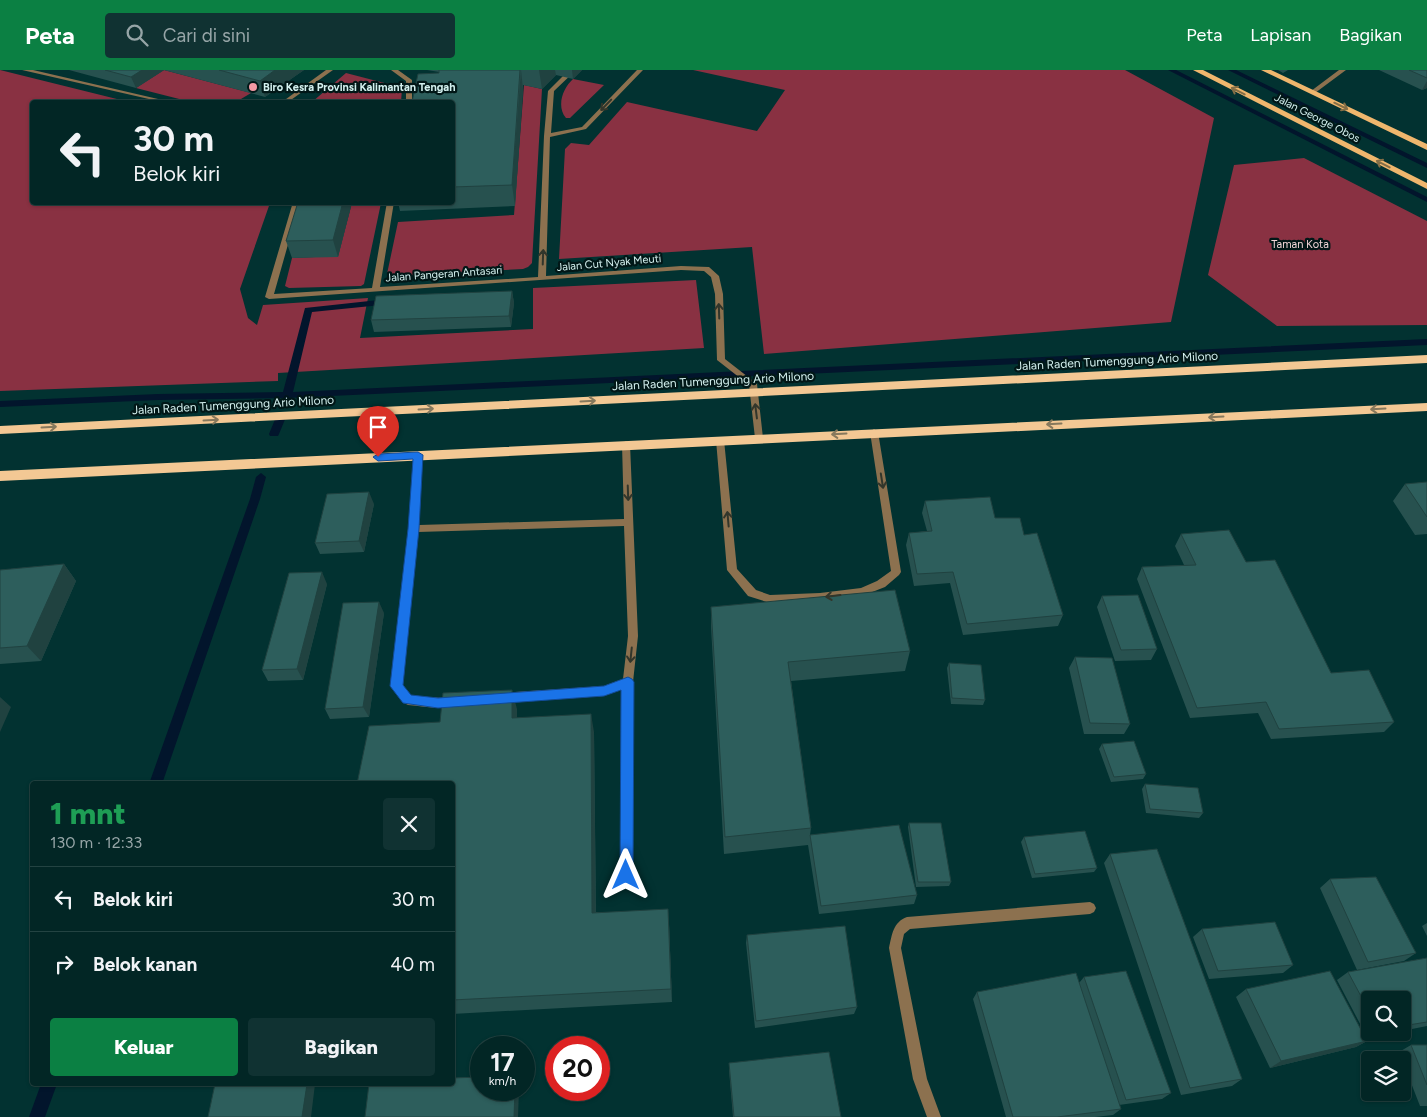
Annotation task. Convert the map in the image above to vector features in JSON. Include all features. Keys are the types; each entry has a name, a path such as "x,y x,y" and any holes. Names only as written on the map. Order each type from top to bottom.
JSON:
{"highway":[{"name":"Jalan Raden Tumenggung Ario Milono","path":"0,430 753,388 1427,359"},
{"path":"1,478 626,444 1427,407"}],"main road":[{"name":"Jalan George Obos","path":"1197,70 1427,186"},
{"name":"Jalan George Obos","path":"1265,70 1427,147"}],"street":[{"path":"25,70 159,100"},
{"path":"288,100 330,70"},
{"path":"394,70 409,80 408,100"},
{"name":"Jalan Cut Nyak Meuti","path":"573,70 551,91 547,136 542,279 681,268 706,269 715,276 719,294 721,360 753,388"},
{"path":"547,136 584,128 640,70"},
{"path":"1312,92 1343,70"},
{"path":"296,205 269,297 376,290"},
{"name":"Jalan Pangeran Antasari","path":"390,205 376,290 542,279"},
{"path":"753,388 759,438"},
{"path":"720,440 732,570 752,593 770,599 820,597 862,592 881,584 896,572 874,432"},
{"path":"626,444 633,636 628,682 626,875"},
{"path":"418,455 414,529 396,686 408,700 438,703 467,701"},
{"path":"414,529 629,522"},
{"path":"487,700 604,691 628,682"},
{"path":"934,1117 920,1080 894,948 899,931 907,923 1090,908"}],"green space":[{"path":"0,70 121,100 30,100 30,205 269,205 240,289 248,318 257,325 263,305 368,298 360,338 533,329 533,288 696,280 704,348 278,373 278,381 0,391"},
{"path":"164,70 251,93 239,100 183,100 136,88"},
{"path":"693,70 1125,70 1214,118 1171,322 764,354 752,247 559,259 565,149 571,143 589,145 627,102 757,131 785,90"},
{"path":"346,73 402,89 401,100 314,100"},
{"path":"573,79 604,85 570,118 566,118 561,108 562,97 566,87"},
{"path":"524,85 542,89 532,263 523,269 390,276 387,274 398,222 514,215"},
{"name":"Taman Kota","path":"1304,158 1427,221 1427,325 1277,326 1208,275 1234,165"},
{"path":"351,205 381,205 364,284 361,286 289,288 285,286 292,258 338,256"}],"building":[{"path":"105,70 142,70 131,77"},
{"path":"219,70 275,70 260,81"},
{"path":"439,70 520,70 512,185 455,187 455,100 412,100 418,74 439,73"},
{"path":"1409,70 1427,70 1427,78"},
{"path":"297,205 342,205 333,240 286,241"},
{"path":"512,291 509,316 371,320 376,296"},
{"path":"1427,482 1427,517 1405,484"},
{"path":"369,492 359,541 315,543 327,494"},
{"path":"990,497 995,518 1020,518 1024,535 1037,533 1063,615 967,624 953,572 917,574 909,533 932,531 925,501"},
{"path":"1229,530 1246,562 1275,560 1331,673 1369,670 1394,722 1279,729 1266,702 1197,708 1142,567 1196,565 1181,534"},
{"path":"64,564 27,646 0,648 0,570"},
{"path":"322,572 297,669 262,670 289,573"},
{"path":"895,590 910,651 788,662 811,828 725,837 711,607"},
{"path":"1138,595 1157,649 1121,650 1102,596"},
{"path":"379,602 363,707 325,709 343,603"},
{"path":"1075,657 1112,658 1130,724 1090,723"},
{"path":"949,663 981,665 985,700 952,698"},
{"path":"512,690 512,718 591,714 592,913 668,909 671,989 455,1000 455,781 358,781 369,726 440,722 443,693"},
{"path":"1134,741 1146,774 1114,777 1102,744"},
{"path":"1145,784 1198,788 1203,813 1150,809"},
{"path":"909,823 941,823 951,882 918,882"},
{"path":"899,825 917,895 821,906 810,835"},
{"path":"1085,831 1097,868 1035,874 1024,837"},
{"path":"1157,849 1242,1079 1190,1088 1110,854"},
{"path":"1376,877 1416,953 1368,962 1330,879"},
{"path":"1275,922 1293,965 1218,971 1202,929"},
{"path":"845,926 857,1007 756,1021 747,935"},
{"path":"1427,958 1427,1022 1411,1025 1411,991 1361,991 1361,996 1348,972"},
{"path":"1126,971 1171,1093 1126,1100 1084,977"},
{"path":"1330,971 1361,1030 1361,1041 1367,1041 1281,1061 1246,989"},
{"path":"1076,973 1121,1109 1057,1117 1013,1117 977,992"},
{"path":"1411,1045 1427,1045 1427,1085"},
{"path":"829,1052 841,1117 734,1117 729,1063"},
{"path":"470,1077 470,1101 515,1101 514,1117 365,1117 369,1086 455,1086 455,1078"},
{"path":"215,1086 307,1086 302,1117 208,1117"}],"waterway":[{"path":"1171,70 1427,200"},
{"path":"1231,70 1427,166"},
{"path":"287,395 308,310 388,302"},
{"path":"287,395 1427,342"},
{"path":"0,404 158,397 287,395"},
{"path":"274,434 281,417"},
{"path":"156,781 255,499 261,477"},
{"path":"37,1117 48,1086"}],"place":[{"name":"Biro Kesra Provinsi Kalimantan Tengah","path":"253,87"}],"route":[{"path":"378,457 418,455 414,529 396,686 408,700 438,703 604,691 628,682 626,875"}]}
